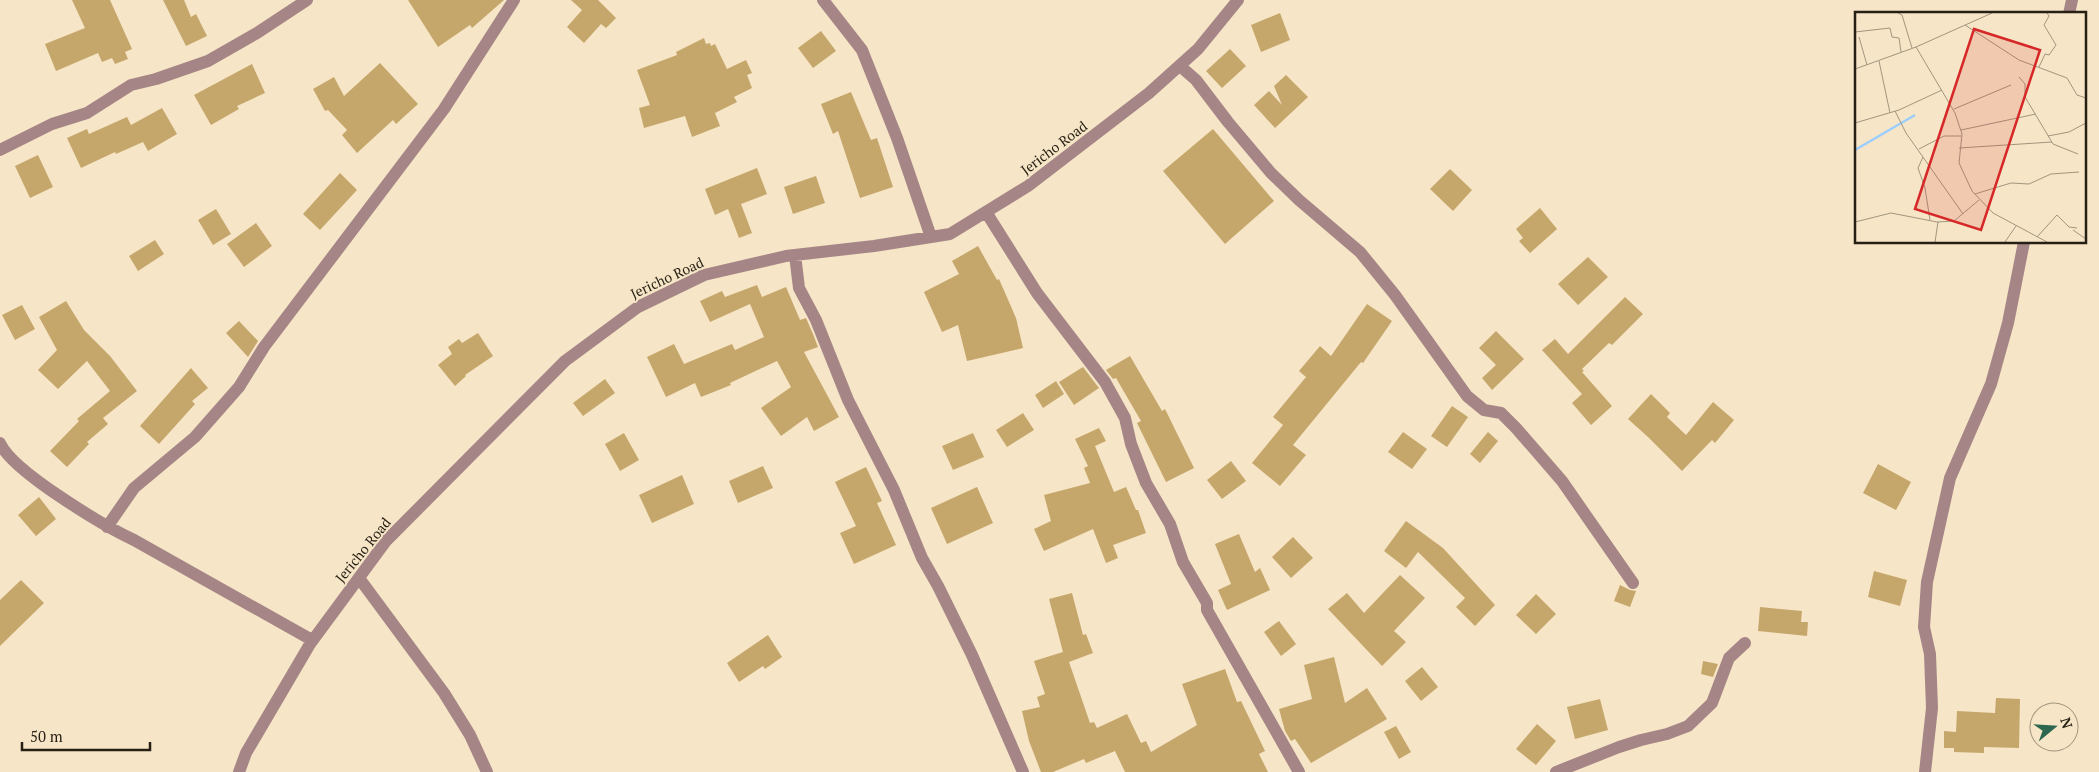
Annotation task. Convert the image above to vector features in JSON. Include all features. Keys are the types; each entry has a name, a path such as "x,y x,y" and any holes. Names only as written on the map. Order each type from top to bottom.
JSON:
{"street":[{"path":"0,150 52,124 87,113 131,85 156,79 208,61 256,33 306,0"},
{"path":"107,527 134,488 195,437 239,386 270,339 444,108 514,0"},
{"path":"823,0 862,50 897,138 931,237"},
{"name":"Jericho Road","path":"239,772 246,753 312,640 386,542 565,361 638,307 704,275 794,255 950,234 1036,181 1149,93 1198,48 1238,0"},
{"path":"1180,66 1196,80 1228,122 1272,173 1299,200 1360,252 1396,295 1467,396 1484,410 1501,413 1516,428 1562,481 1633,583"},
{"path":"986,212 1037,293 1105,382 1125,418 1131,444 1146,483 1170,524 1183,562 1207,603 1207,610 1299,772"},
{"path":"1925,772 1932,708 1930,654 1924,627 1927,582 1950,478 1991,384 2008,323 2024,244"},
{"path":"794,255 799,288 816,320 848,400 894,490 922,558 972,655 1023,772"},
{"path":"0,443 4,452 32,476 107,527 134,540 312,640"},
{"path":"359,578 444,693 470,735 487,772"},
{"path":"1556,772 1626,745 1688,726 1712,703 1729,658 1745,643"}],"building":[{"path":"72,0 110,0 132,49 125,52 128,59 115,64 112,58 102,62 98,53 56,71 45,44 85,28"},
{"path":"163,0 184,0 191,17 196,14 207,36 186,46"},
{"path":"408,0 504,0 472,28 470,25 438,47"},
{"path":"571,0 598,0 616,18 606,28 601,24 584,43 567,27 582,10"},
{"path":"1280,13 1290,40 1261,52 1251,25"},
{"path":"821,31 836,51 813,68 798,48"},
{"path":"704,38 706,44 710,43 711,46 715,44 727,69 746,60 752,73 747,75 752,88 734,97 737,102 715,113 720,126 692,137 685,116 644,128 639,108 650,105 637,70 677,55 676,52"},
{"path":"1230,49 1246,66 1222,88 1206,71"},
{"path":"380,63 418,104 396,124 393,120 357,153 342,135 347,130 328,110 325,111 313,89 334,77 344,96"},
{"path":"252,64 265,93 237,106 239,109 211,125 194,95"},
{"path":"1286,75 1308,97 1275,128 1254,105 1269,91 1282,105 1274,86"},
{"path":"851,92 871,140 877,138 893,187 860,198 838,131 833,134 821,104"},
{"path":"162,108 177,134 148,151 143,142 116,154 115,152 81,168 67,138 87,129 89,134 127,117 131,125"},
{"path":"1213,129 1274,201 1225,244 1163,171"},
{"path":"38,155 53,187 30,198 15,166"},
{"path":"757,168 767,194 741,204 752,233 739,238 728,209 715,215 705,189"},
{"path":"1450,169 1472,190 1453,211 1430,189"},
{"path":"340,173 357,190 320,230 303,214"},
{"path":"816,176 825,203 793,214 784,187"},
{"path":"1540,208 1557,229 1530,253 1519,241 1523,238 1516,229"},
{"path":"216,209 231,234 213,245 198,220"},
{"path":"256,223 272,246 244,267 227,244"},
{"path":"155,240 164,254 138,271 129,256"},
{"path":"978,246 997,280 999,279 1016,318 1023,348 967,361 958,325 942,332 924,292 959,274 952,261"},
{"path":"1588,257 1608,277 1578,305 1558,284"},
{"path":"757,285 762,297 786,287 800,320 806,318 813,334 818,347 804,352 839,417 814,431 807,417 781,436 761,408 791,387 777,361 730,383 731,385 701,397 695,383 666,397 647,357 674,344 684,364 732,344 735,350 764,337 750,304 710,322 700,301 722,291 725,297"},
{"path":"1625,297 1643,314 1612,345 1609,343 1582,369 1584,371 1582,372 1612,406 1591,425 1572,403 1582,394 1542,350 1555,339 1568,354"},
{"path":"66,301 84,330 110,356 137,391 103,418 108,424 87,442 89,444 67,467 50,451 79,421 77,419 110,391 87,361 58,389 38,370 57,350 39,317"},
{"path":"1367,304 1392,321 1363,363 1361,362 1293,445 1306,455 1280,486 1252,463 1283,425 1273,417 1306,377 1299,371 1320,346 1331,356"},
{"path":"22,305 35,329 15,340 2,315"},
{"path":"239,321 258,341 248,357 226,333"},
{"path":"1496,331 1524,359 1492,390 1482,378 1496,365 1479,348"},
{"path":"478,333 493,356 465,375 455,386 438,365 452,354 448,347 459,339 462,343"},
{"path":"1130,356 1162,411 1165,409 1194,468 1166,482 1137,423 1141,421 1116,378 1113,379 1106,370"},
{"path":"1083,367 1099,388 1074,405 1059,382"},
{"path":"191,368 208,388 192,401 195,404 159,444 140,426"},
{"path":"605,379 615,393 583,416 573,403"},
{"path":"1056,381 1064,394 1043,408 1035,395"},
{"path":"1651,394 1670,413 1667,417 1686,435 1713,402 1734,420 1715,443 1712,440 1682,471 1628,419"},
{"path":"1452,406 1468,417 1447,447 1431,436"},
{"path":"1023,413 1034,430 1007,447 996,430"},
{"path":"1099,428 1106,441 1095,446 1114,492 1126,487 1136,510 1138,510 1146,533 1113,545 1118,558 1106,563 1093,529 1044,551 1034,529 1051,521 1044,495 1090,483 1084,468 1088,466 1075,439"},
{"path":"1403,432 1427,449 1412,469 1388,452"},
{"path":"1488,432 1498,441 1480,463 1470,454"},
{"path":"624,433 639,460 620,471 605,444"},
{"path":"973,433 984,457 953,470 942,446"},
{"path":"1231,461 1246,481 1222,499 1207,480"},
{"path":"1878,464 1911,482 1896,510 1863,493"},
{"path":"763,466 773,488 738,503 729,481"},
{"path":"866,467 882,501 877,503 896,545 854,564 840,533 856,526 835,482"},
{"path":"682,475 694,504 652,523 639,495"},
{"path":"977,487 993,523 947,544 931,508"},
{"path":"39,497 56,519 36,536 18,515"},
{"path":"1406,521 1443,548 1495,605 1475,626 1456,607 1465,598 1418,552 1406,568 1384,551"},
{"path":"1239,534 1255,572 1260,568 1270,590 1227,610 1218,590 1231,584 1215,544"},
{"path":"1293,537 1313,558 1291,578 1272,557"},
{"path":"1874,571 1907,580 1900,606 1868,597"},
{"path":"1400,575 1425,598 1394,631 1406,642 1382,666 1328,609 1347,593 1364,613"},
{"path":"21,580 44,603 0,646 0,600"},
{"path":"1620,585 1636,591 1630,607 1614,601"},
{"path":"1072,593 1083,635 1086,634 1093,653 1069,662 1090,723 1094,722 1097,728 1127,714 1141,743 1146,741 1151,752 1197,725 1182,684 1225,669 1237,702 1241,701 1265,751 1259,754 1268,772 1125,772 1115,751 1086,763 1084,759 1053,772 1041,772 1029,741 1022,711 1040,707 1037,697 1045,694 1034,661 1063,652 1049,599"},
{"path":"1536,594 1556,614 1536,634 1516,615"},
{"path":"1760,607 1802,611 1801,622 1808,622 1807,636 1758,631"},
{"path":"1279,621 1296,644 1281,656 1264,632"},
{"path":"768,635 782,657 765,669 763,666 739,682 727,663"},
{"path":"1334,657 1345,703 1367,688 1387,719 1311,763 1295,739 1291,741 1285,731 1279,709 1312,699 1304,665"},
{"path":"1703,661 1718,664 1713,677 1701,674"},
{"path":"1422,667 1438,687 1421,701 1405,681"},
{"path":"1996,698 2020,699 2019,748 1984,747 1984,753 1954,752 1954,748 1944,748 1944,731 1956,732 1957,711 1995,713"},
{"path":"1600,699 1608,730 1575,739 1567,707"},
{"path":"1537,724 1556,741 1536,765 1516,749"},
{"path":"1396,726 1411,752 1399,759 1384,732"}]}
